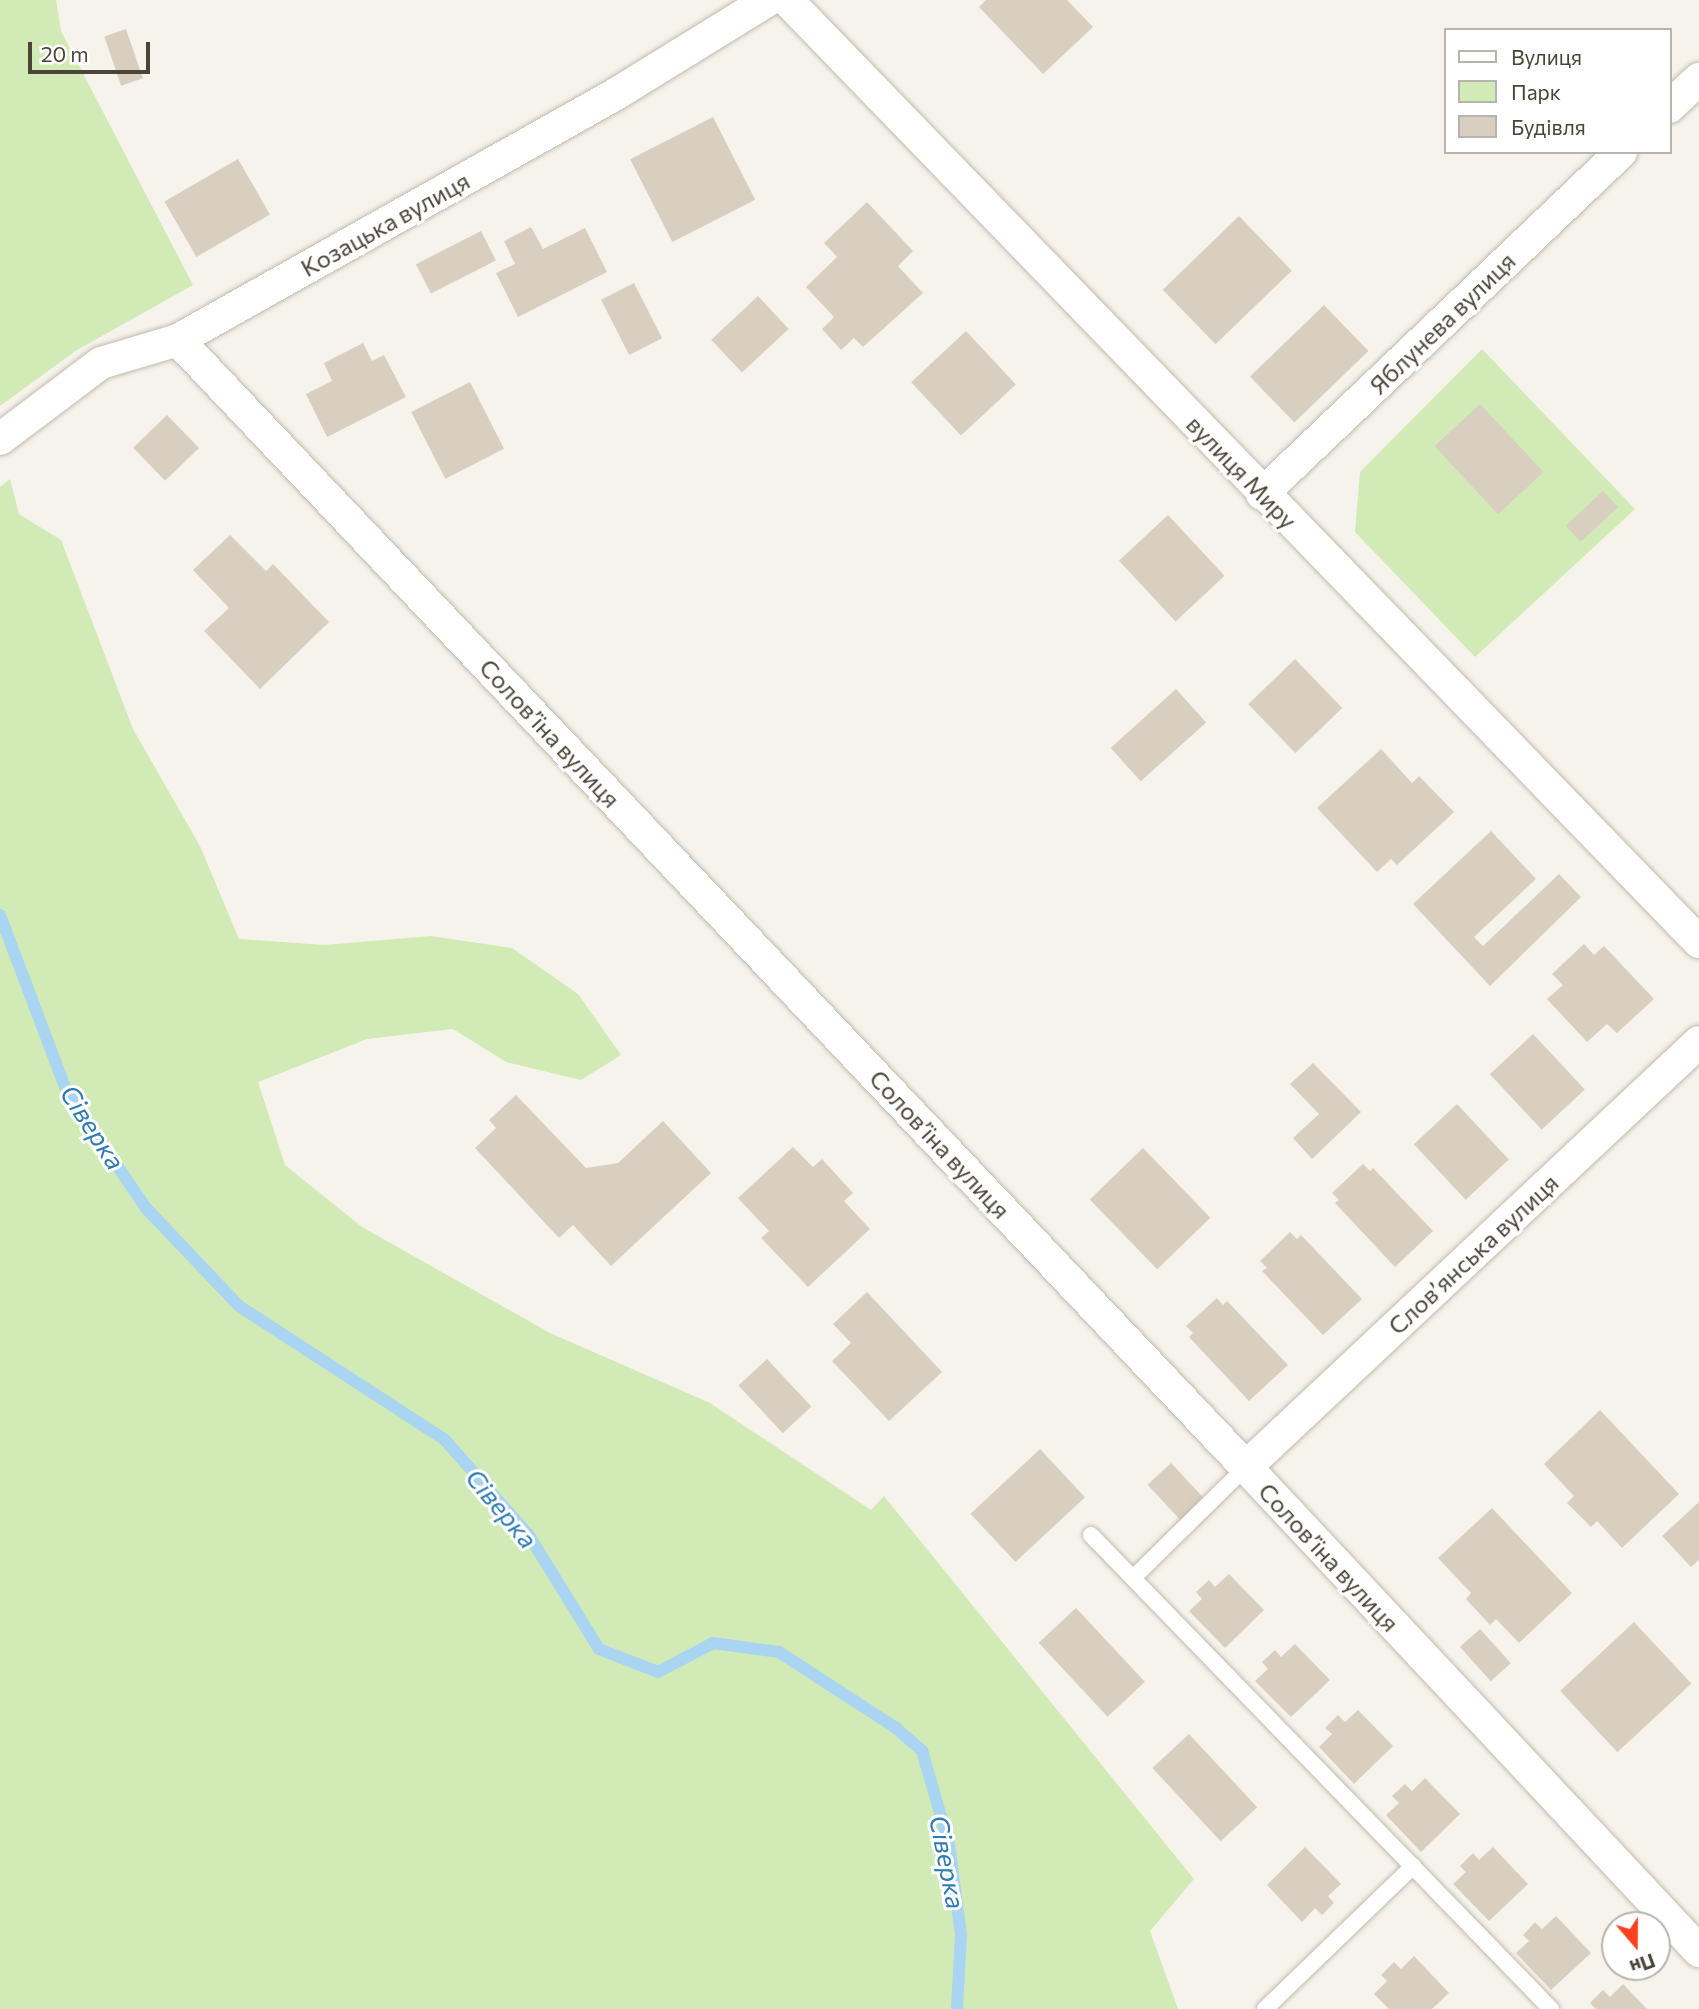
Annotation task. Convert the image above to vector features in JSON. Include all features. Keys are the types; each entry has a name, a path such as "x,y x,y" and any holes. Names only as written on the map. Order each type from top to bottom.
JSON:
{"street":[{"name":"Козацька вулиця","path":"0,439 101,363 178,340 616,94 768,0"},
{"name":"вулиця Миру","path":"786,0 1699,942"},
{"path":"1671,105 1699,79"},
{"name":"Яблунева вулиця","path":"1262,494 1620,154"},
{"name":"Соловʼїна вулиця","path":"178,340 1246,1467 1699,1951"},
{"name":"Словʼянська вулиця","path":"1246,1467 1699,1042"}],"lane":[{"path":"1133,1578 1246,1467"},
{"path":"1091,1535 1551,2009"},
{"path":"1265,2009 1413,1866"}],"green space":[{"path":"0,0 56,0 61,31 193,285 77,350 0,406"},
{"path":"1482,349 1635,509 1475,657 1355,532 1360,472"},
{"path":"10,479 19,514 61,540 133,729 200,846 239,939 324,945 431,936 512,948 578,994 621,1055 581,1080 506,1062 453,1029 367,1039 258,1082 285,1165 362,1227 550,1333 710,1403 871,1510 884,1496 1194,1879 1150,1931 1178,2009 0,2009 0,487"}],"building":[{"path":"986,0 1067,0 1093,27 1043,74 979,7"},
{"path":"126,29 143,78 121,86 104,36"},
{"path":"713,117 755,200 672,242 630,159"},
{"path":"238,159 270,214 196,257 164,202"},
{"path":"867,202 913,251 898,266 923,293 863,347 854,338 841,350 822,329 834,317 806,287 837,257 824,243"},
{"path":"1239,216 1292,271 1216,344 1163,290"},
{"path":"531,227 543,249 585,228 607,272 518,317 496,273 515,264 504,241"},
{"path":"481,231 496,260 431,294 416,264"},
{"path":"634,283 662,338 629,355 601,300"},
{"path":"758,296 789,329 742,373 711,340"},
{"path":"1324,305 1368,351 1294,423 1250,377"},
{"path":"966,331 1016,384 961,436 911,382"},
{"path":"363,343 372,361 384,355 406,397 327,437 306,394 332,381 324,363"},
{"path":"470,382 504,449 445,479 411,412"},
{"path":"1480,404 1543,472 1498,514 1435,446"},
{"path":"167,415 199,448 165,481 133,448"},
{"path":"1603,491 1618,507 1581,542 1566,526"},
{"path":"1168,515 1225,576 1176,621 1119,561"},
{"path":"230,535 266,571 273,564 329,622 260,689 204,631 229,608 193,570"},
{"path":"1295,659 1342,708 1295,753 1248,704"},
{"path":"1176,689 1206,722 1141,781 1111,748"},
{"path":"1381,749 1412,783 1419,776 1454,812 1397,865 1391,859 1377,872 1317,808"},
{"path":"1491,831 1536,879 1474,937 1483,946 1559,874 1581,897 1490,986 1413,904"},
{"path":"1584,944 1594,955 1604,946 1654,999 1617,1033 1607,1024 1587,1042 1547,999 1563,985 1552,974"},
{"path":"1533,1034 1585,1090 1542,1130 1490,1074"},
{"path":"1313,1063 1361,1112 1312,1159 1293,1138 1319,1114 1290,1084"},
{"path":"516,1095 586,1168 618,1163 663,1121 711,1173 611,1266 573,1225 559,1238 475,1148 496,1128 489,1120"},
{"path":"1457,1104 1509,1160 1466,1200 1414,1144"},
{"path":"793,1147 813,1167 822,1159 853,1193 844,1201 870,1229 808,1287 761,1238 769,1231 738,1198"},
{"path":"1143,1148 1210,1218 1157,1269 1090,1199"},
{"path":"1363,1164 1370,1171 1373,1168 1433,1231 1395,1267 1335,1203 1339,1200 1332,1193"},
{"path":"1290,1232 1297,1239 1301,1235 1362,1299 1323,1335 1262,1271 1267,1268 1260,1261"},
{"path":"867,1292 942,1372 889,1421 832,1361 851,1343 833,1324"},
{"path":"1217,1298 1223,1305 1227,1301 1288,1365 1249,1401 1189,1337 1193,1333 1186,1326"},
{"path":"767,1359 811,1407 783,1433 738,1386"},
{"path":"1600,1410 1679,1494 1622,1548 1597,1521 1591,1527 1567,1503 1574,1496 1544,1464"},
{"path":"1040,1449 1085,1497 1016,1562 971,1514"},
{"path":"1171,1463 1204,1499 1181,1521 1148,1485"},
{"path":"1699,1502 1699,1560 1691,1567 1662,1536"},
{"path":"1492,1508 1572,1593 1519,1643 1496,1619 1490,1625 1466,1599 1471,1593 1438,1558"},
{"path":"1229,1574 1264,1610 1225,1648 1189,1611 1202,1599 1196,1592 1209,1580 1215,1587"},
{"path":"1076,1608 1145,1682 1108,1717 1039,1643"},
{"path":"1634,1622 1691,1683 1617,1752 1560,1691"},
{"path":"1480,1629 1511,1663 1491,1681 1460,1647"},
{"path":"1295,1644 1330,1680 1291,1717 1255,1681 1268,1669 1262,1662 1275,1650 1281,1657"},
{"path":"1358,1710 1393,1746 1354,1784 1319,1747 1332,1734 1325,1728 1338,1715 1345,1722"},
{"path":"1189,1734 1257,1807 1221,1841 1152,1768"},
{"path":"1425,1778 1460,1814 1421,1852 1386,1815 1399,1803 1392,1796 1405,1784 1412,1791"},
{"path":"1305,1847 1341,1884 1328,1896 1334,1903 1322,1915 1315,1908 1302,1922 1267,1885"},
{"path":"1493,1847 1528,1884 1489,1921 1453,1884 1466,1872 1460,1866 1473,1853 1479,1860"},
{"path":"1556,1916 1591,1953 1551,1990 1516,1953 1529,1941 1523,1935 1535,1922 1542,1929"},
{"path":"1414,1956 1449,1993 1432,2009 1389,2009 1374,1994 1387,1981 1381,1975 1394,1962 1401,1969"},
{"path":"1623,1984 1647,2009 1596,2009 1590,2003 1603,1990 1610,1997"}],"waterway":[{"name":"Сіверка","path":"0,915 66,1090 146,1208 239,1306 445,1440 528,1534 599,1649 658,1672 713,1643 779,1652 896,1728 922,1751 949,1844 961,1935 957,2009"}]}
